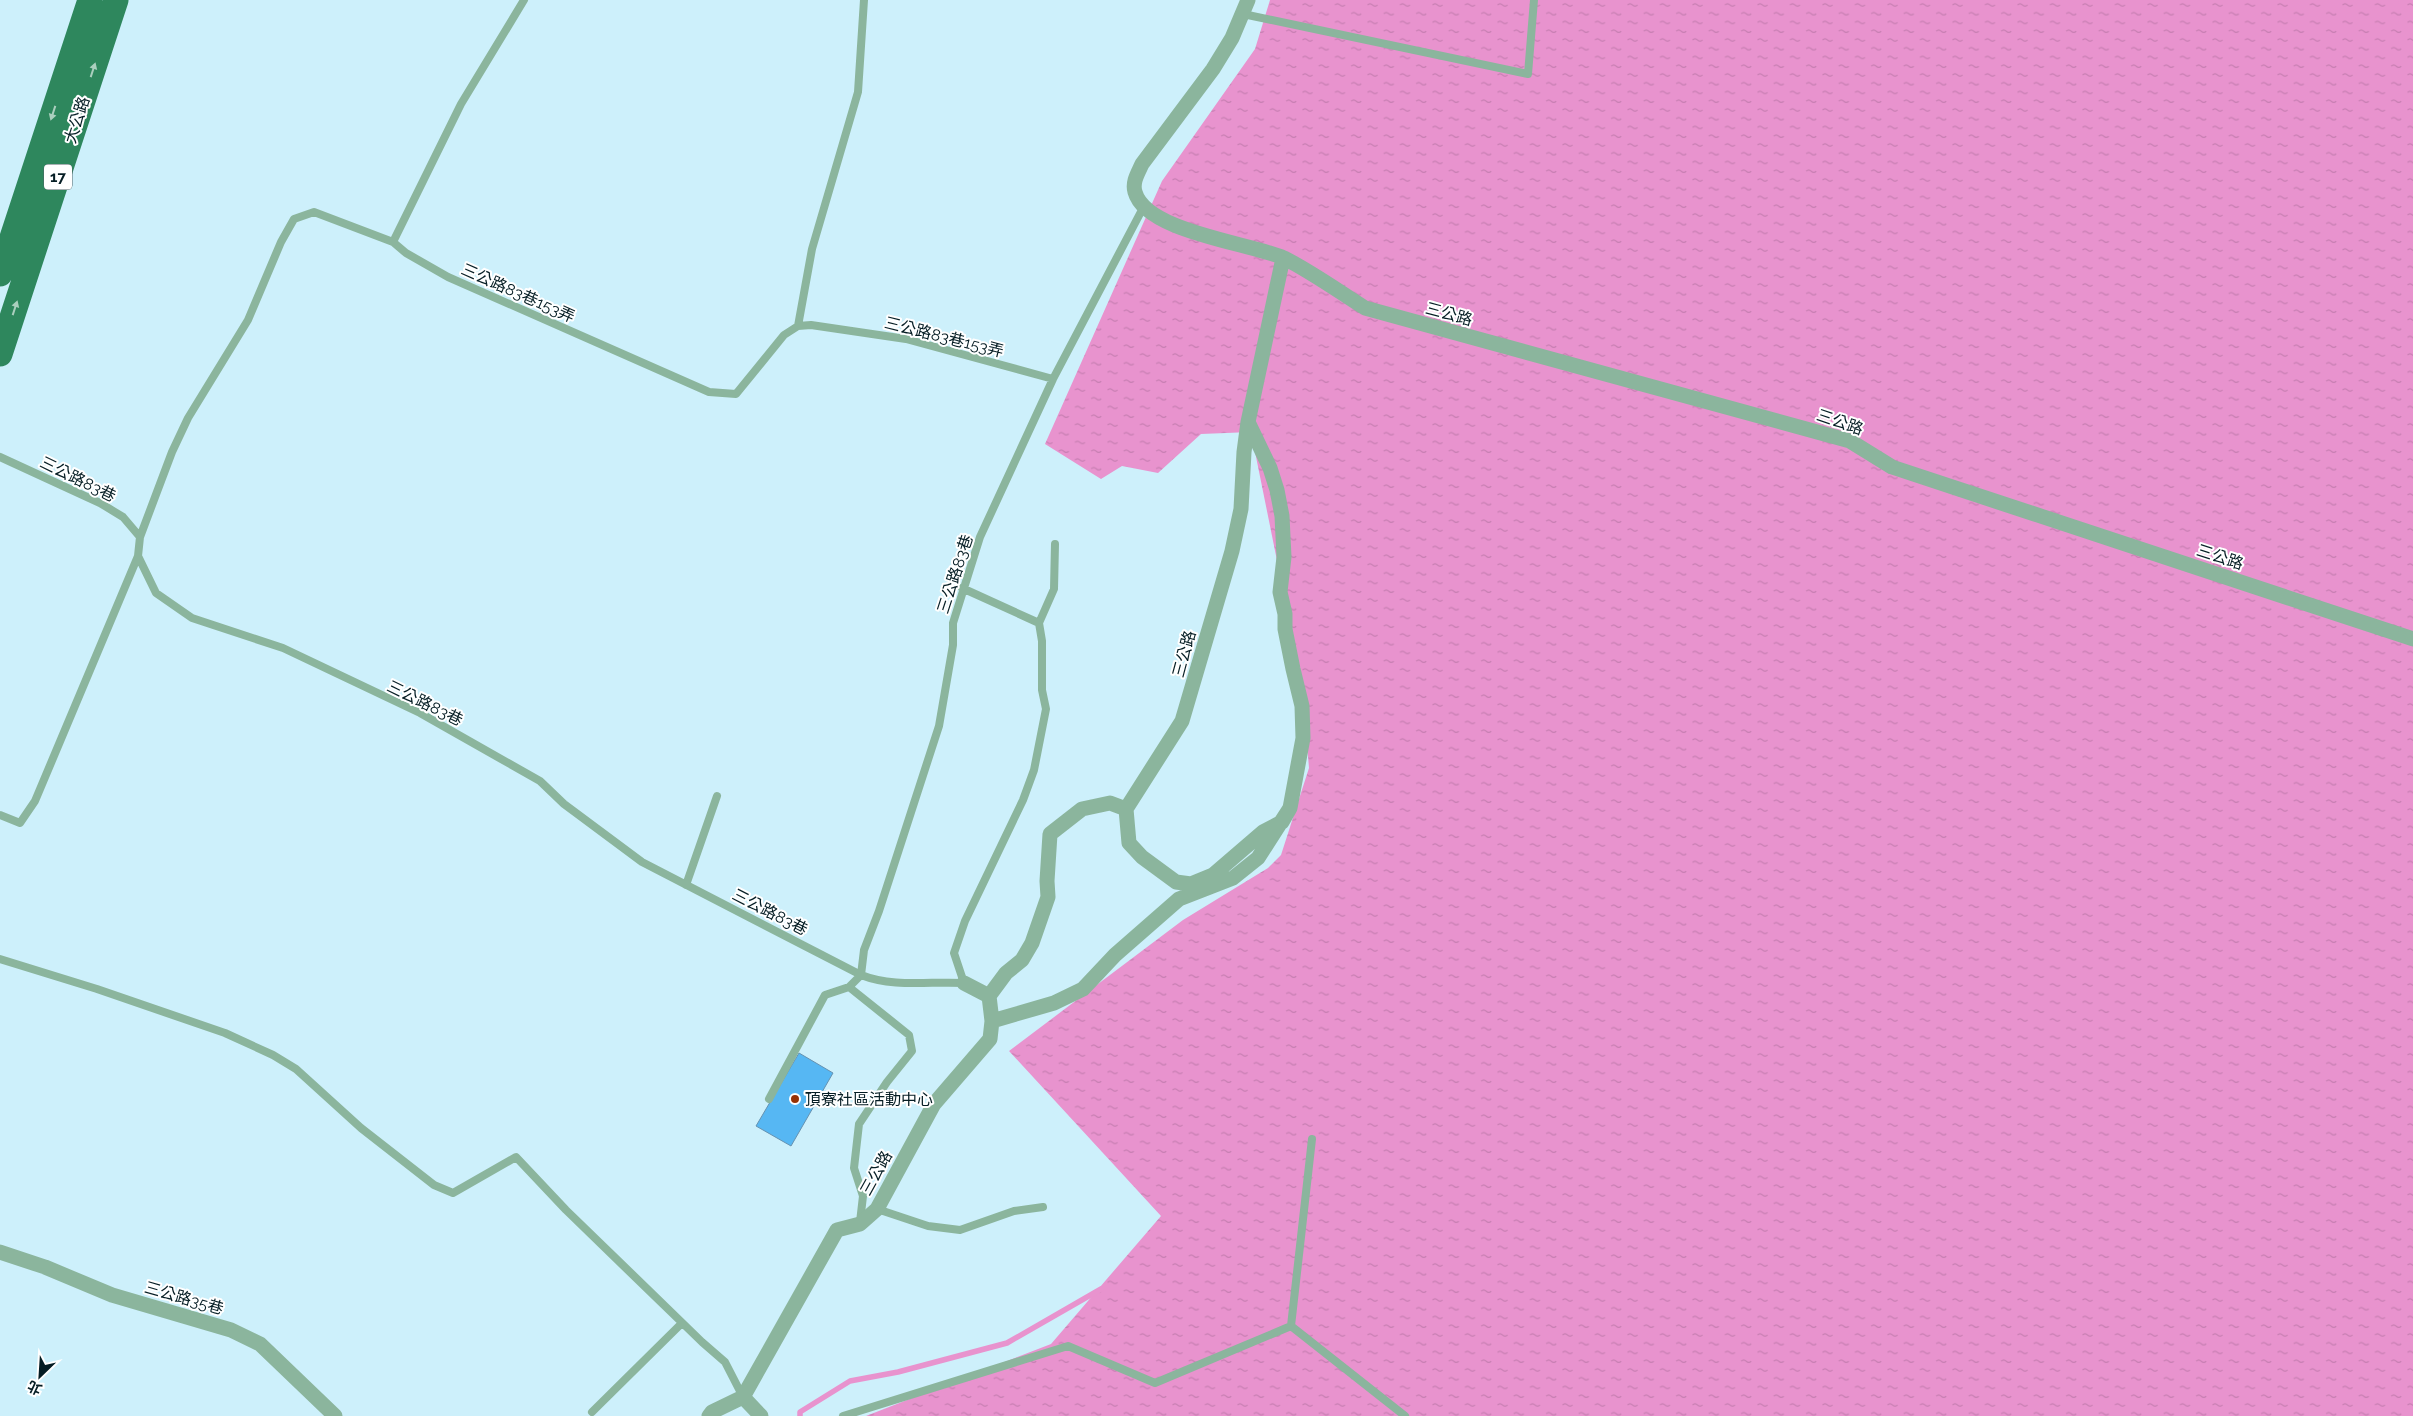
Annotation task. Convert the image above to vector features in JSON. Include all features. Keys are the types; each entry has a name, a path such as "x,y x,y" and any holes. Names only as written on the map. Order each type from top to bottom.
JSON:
{"main road":[{"name":"大公路","path":"0,274 90,0"},
{"name":"大公路","path":"0,354 116,0"}],"street":[{"name":"三公路","path":"1246,7 1232,38 1213,69 1142,164 1134,180 1135,193 1144,206 1161,220 1191,232 1283,258 1318,277 1365,308 1850,441 1892,467 2413,639"},
{"name":"三公路","path":"1126,809 1182,721 1232,551 1241,509 1244,452 1248,422 1283,258"},
{"path":"964,983 989,996 1006,973 1022,960 1032,943 1048,897 1047,881 1050,834 1082,809 1110,803 1126,809 1129,843 1135,850 1176,882 1183,884 1202,881 1213,875 1262,832 1282,822 1290,808 1303,738 1302,706 1291,661 1280,592 1284,557 1278,499 1270,468 1248,422"},
{"path":"992,1021 1054,1003 1083,989 1115,955 1179,899 1233,878 1258,858 1290,808"},
{"name":"三公路","path":"744,1397 837,1230 860,1224 877,1209 934,1104 990,1039 992,1021 989,996"},
{"name":"三公路35巷","path":"0,1252 45,1267 112,1295 231,1330 260,1344 335,1416"},
{"path":"709,1416 712,1412 744,1397 761,1416"}],"lane":[{"path":"393,242 461,104 524,0"},
{"path":"798,326 812,249 858,92 864,0"},
{"path":"1246,7 1528,74 1534,0"},
{"name":"三公路83巷","path":"861,975 864,950 885,893 939,726 953,645 953,623 962,588 980,537 1054,379 1144,206"},
{"name":"三公路83巷153弄","path":"140,537 172,452 188,418 248,320 281,242 294,219 314,212 393,242 406,253 448,277 710,392 736,394 784,335 798,326 811,325 906,339 1054,379"},
{"name":"三公路83巷","path":"0,457 100,503 123,517 140,537"},
{"path":"0,815 20,823 36,801 138,556 140,537"},
{"path":"964,983 954,953 965,921 1015,817 1034,770 1046,709 1042,690 1042,641 1039,623 1054,589 1055,544"},
{"name":"三公路83巷","path":"138,556 156,593 192,618 283,648 376,694 420,713 540,780 564,804 642,862 686,885 861,975 875,980 891,983 964,983"},
{"path":"962,588 1039,623"},
{"path":"686,885 717,796"},
{"path":"0,959 97,989 225,1033 273,1055 296,1068 361,1128 434,1185 453,1193 516,1157 566,1210 682,1323 725,1362 744,1397"},
{"path":"769,1099 825,995 850,987 861,975"},
{"path":"850,987 909,1035 912,1051 887,1082 859,1124 854,1168 862,1196 860,1224"},
{"path":"1291,1326 1312,1138"},
{"path":"877,1209 928,1226 960,1230 1014,1211 1043,1207"},
{"path":"592,1412 682,1323"},
{"path":"843,1416 1068,1346 1155,1382 1291,1326"},
{"path":"1291,1326 1405,1416"}],"water":[{"path":"1270,0 2413,0 2413,1416 866,1416 1051,1344 1161,1216 1009,1051 1183,920 1268,868 1281,855 1309,768 1302,684 1251,432 1201,434 1158,473 1122,466 1101,479 1045,444 1162,181 1255,49"}],"building":[{"name":"頂寮社區活動中心","path":"799,1053 833,1073 791,1146 756,1126"}],"waterway":[{"path":"800,1416 800,1412 850,1381 898,1372 1007,1343 1101,1289"}],"place":[{"name":"頂寮社區活動中心","path":"795,1099"}]}
